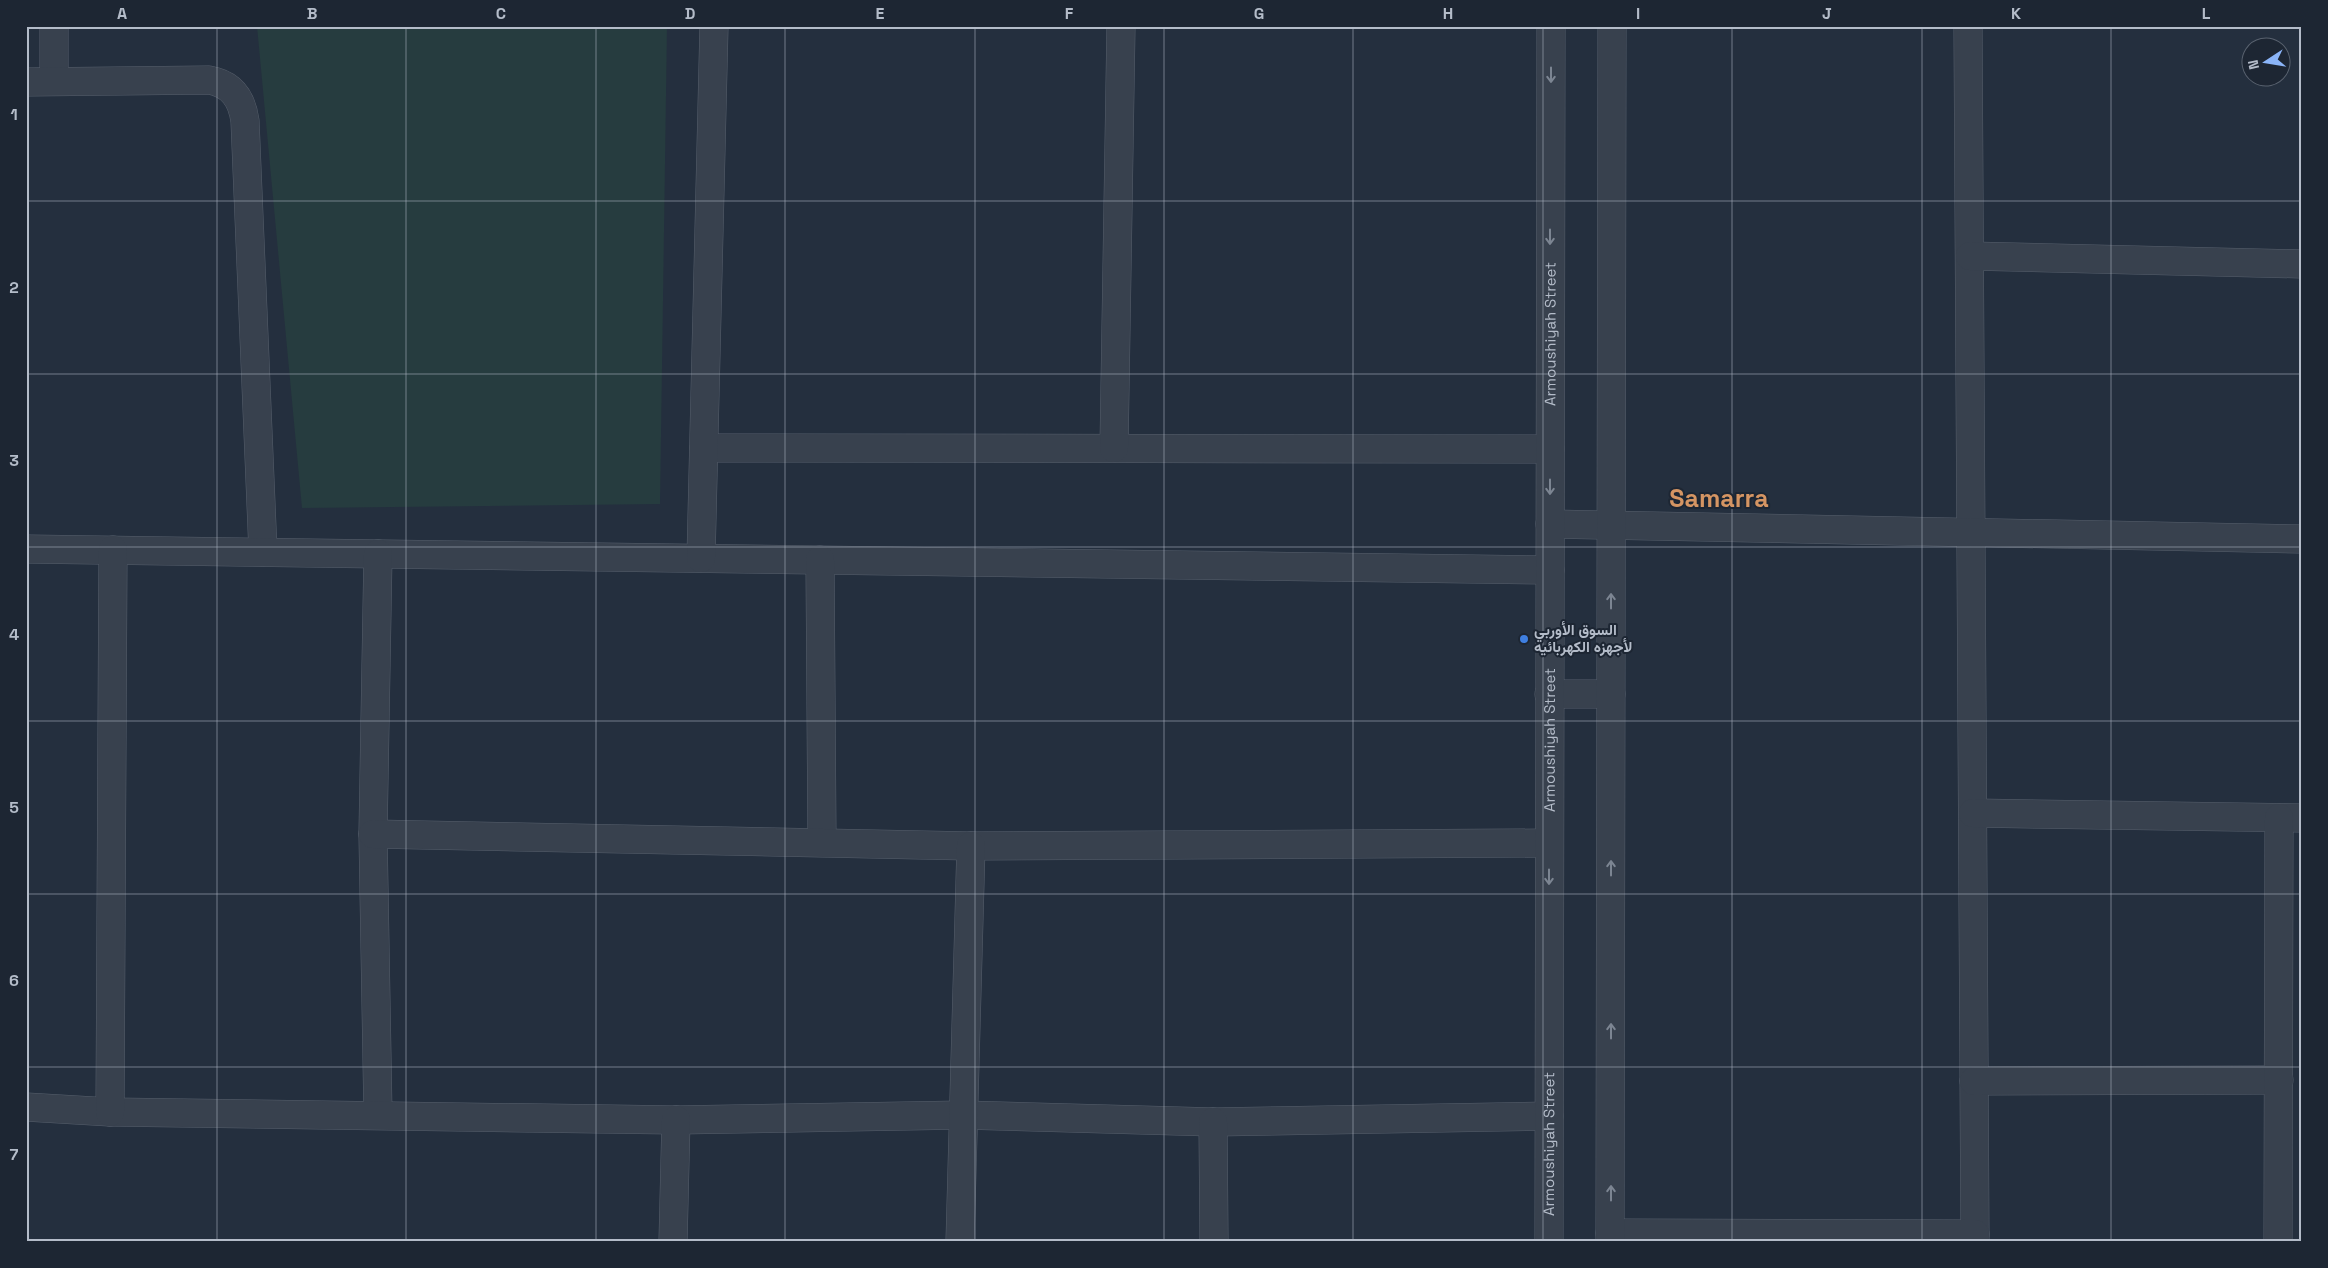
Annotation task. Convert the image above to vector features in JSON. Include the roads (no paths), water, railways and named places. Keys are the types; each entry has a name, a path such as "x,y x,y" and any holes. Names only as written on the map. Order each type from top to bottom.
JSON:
{"street":[{"path":"54,26 54,82"},
{"path":"701,558 714,26"},
{"path":"1114,448 1121,26"},
{"name":"Armoushiyah Street","path":"1549,1242 1551,26"},
{"path":"1612,26 1610,1237 1975,1238 1968,26"},
{"path":"26,82 209,80 227,86 240,101 245,121 263,552"},
{"path":"1970,256 2302,264"},
{"path":"704,448 1550,449"},
{"path":"1550,524 2302,539"},
{"path":"26,549 1550,570"},
{"path":"110,1112 113,550"},
{"path":"378,554 373,834 378,1115"},
{"path":"820,560 822,842"},
{"path":"1549,694 1611,694"},
{"path":"1973,813 2290,818 2279,1080 2278,1242"},
{"path":"373,834 970,846 1549,843"},
{"path":"960,1242 970,846"},
{"path":"1974,1081 2279,1080"},
{"path":"26,1106 110,1112 676,1120 963,1115 1213,1122 1549,1116"},
{"path":"673,1242 676,1120"},
{"path":"1213,1122 1214,1242"}],"place":[{"name":"السوق الأوربي لأجهزه الكهربائيه","path":"1524,639"}],"district":[{"name":"Samarra","path":"1719,498"}]}
